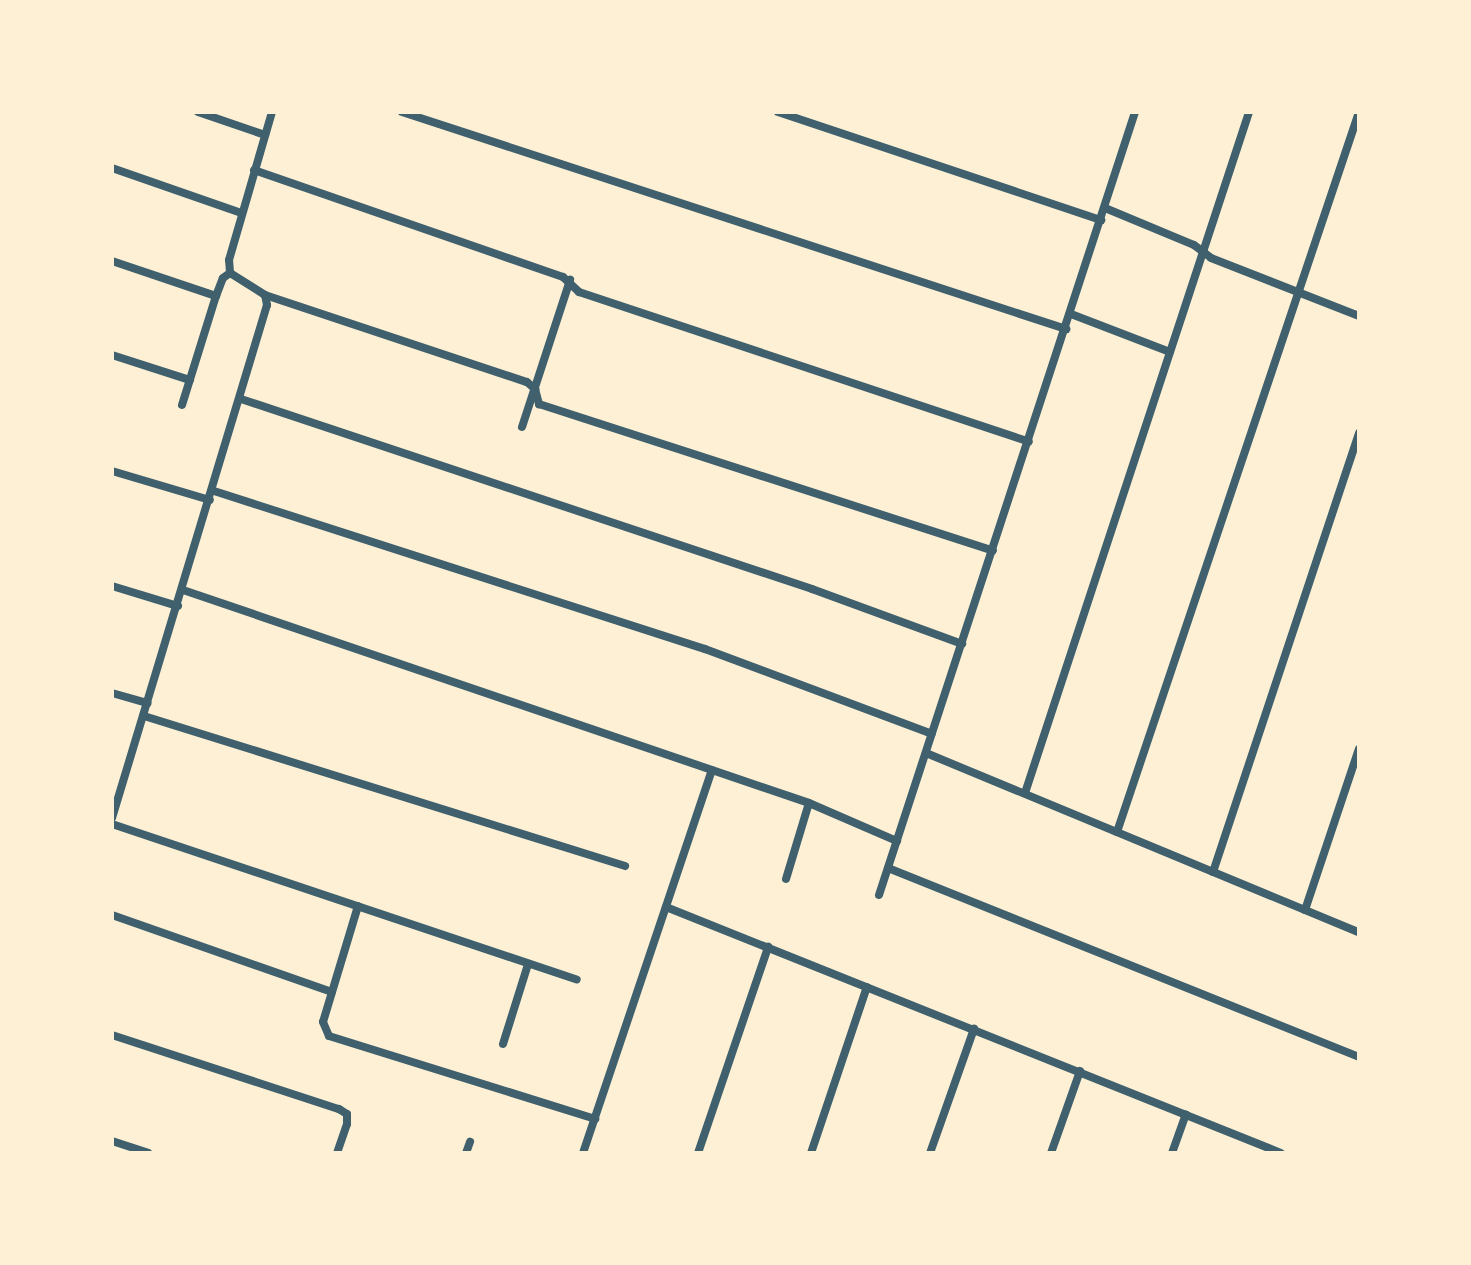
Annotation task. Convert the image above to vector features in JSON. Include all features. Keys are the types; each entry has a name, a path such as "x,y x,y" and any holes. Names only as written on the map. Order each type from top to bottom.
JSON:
{"street":[{"path":"198,112 265,135"},
{"path":"230,273 229,260 241,213 272,112"},
{"path":"402,112 1066,329"},
{"path":"778,112 1101,220"},
{"path":"879,895 1135,112"},
{"path":"1025,793 1249,112"},
{"path":"1117,832 1359,112"},
{"path":"112,168 241,213"},
{"path":"254,170 570,280 579,292 1029,442"},
{"path":"1105,208 1359,316"},
{"path":"112,261 216,296"},
{"path":"230,273 265,295 527,382 535,389 539,404 993,551"},
{"path":"182,405 216,296 223,278 230,273"},
{"path":"522,427 570,280"},
{"path":"265,295 267,305 241,399 114,805 112,821 577,980"},
{"path":"1071,314 1170,352"},
{"path":"112,355 190,380"},
{"path":"241,399 812,589 962,644"},
{"path":"1213,872 1359,433"},
{"path":"112,471 212,496 705,649 932,734"},
{"path":"112,586 178,606"},
{"path":"183,590 809,803 897,841"},
{"path":"112,693 148,703"},
{"path":"144,716 625,866"},
{"path":"1305,910 1359,749"},
{"path":"926,753 1359,932"},
{"path":"583,1153 712,770"},
{"path":"786,879 809,803"},
{"path":"888,868 1359,1057"},
{"path":"358,906 323,1022 329,1036 595,1119"},
{"path":"666,907 1281,1153"},
{"path":"112,915 332,992"},
{"path":"698,1153 768,947"},
{"path":"503,1044 528,964"},
{"path":"811,1153 867,987"},
{"path":"930,1153 974,1029"},
{"path":"112,1035 339,1109 347,1114 337,1153"},
{"path":"1051,1153 1080,1071"},
{"path":"1172,1153 1186,1114"},
{"path":"112,1141 148,1153"},
{"path":"466,1153 470,1142"}]}
